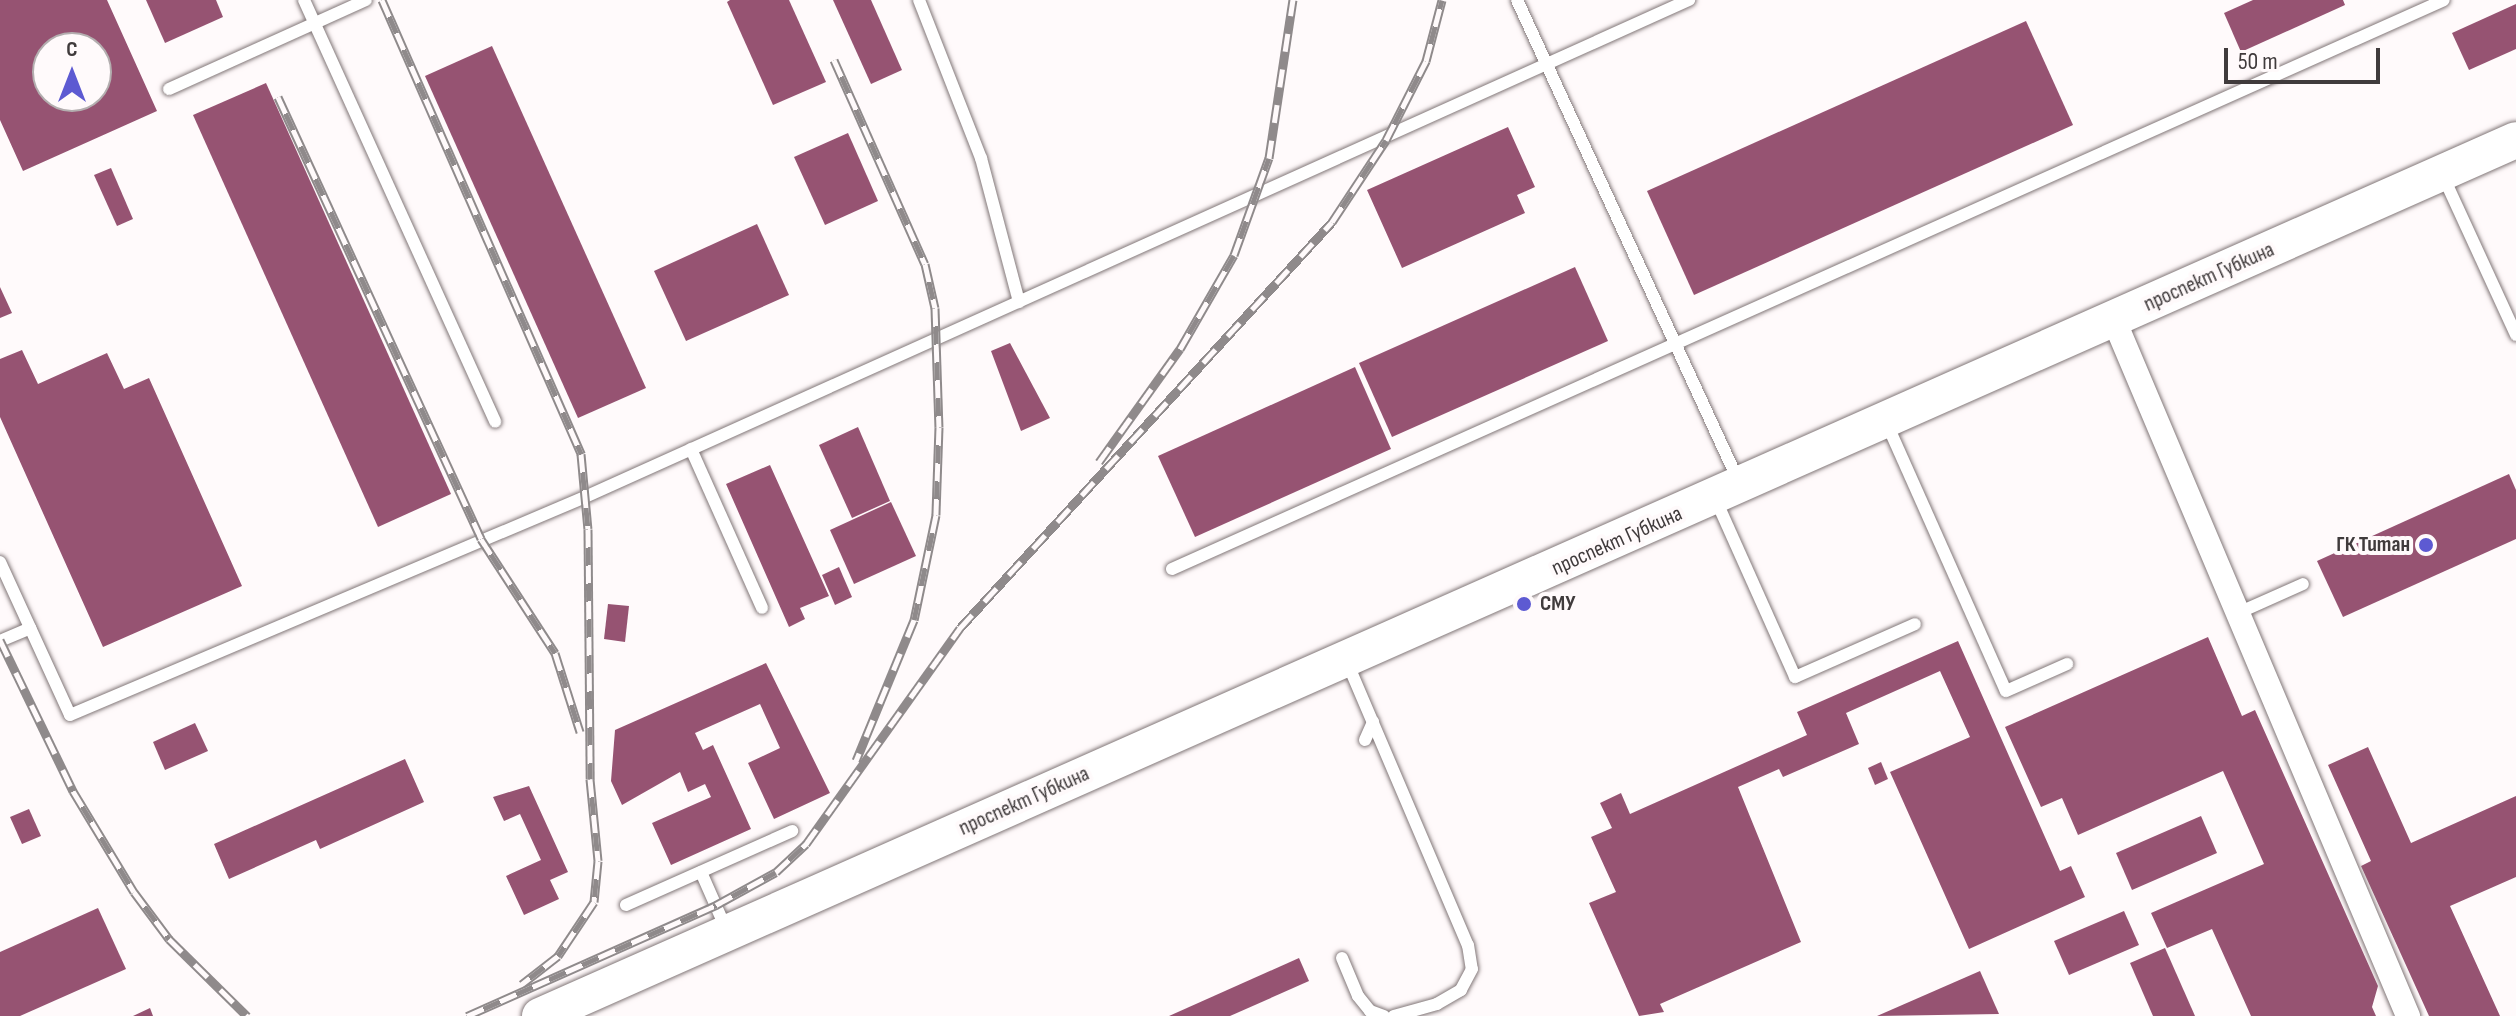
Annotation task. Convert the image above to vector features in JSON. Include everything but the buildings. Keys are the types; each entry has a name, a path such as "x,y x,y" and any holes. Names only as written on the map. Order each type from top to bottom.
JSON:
{"main road":[{"name":"проспект Губкина","path":"540,1016 585,1007 728,932 1728,492 2516,140"}],"street":[{"path":"2114,320 2408,1016"}],"lane":[{"path":"304,0 495,422"},
{"path":"169,89 366,0"},
{"path":"919,0 981,158 1019,302"},
{"path":"1517,0 1678,346 1795,677 1915,624"},
{"path":"0,562 70,715 691,449 1689,0"},
{"path":"1172,569 1678,346 2444,0"},
{"path":"2442,173 2516,335"},
{"path":"1886,421 2006,691 2067,664"},
{"path":"691,449 762,608"},
{"path":"2238,613 2303,584"},
{"path":"0,641 30,628"},
{"path":"1346,659 1468,945 1472,969 1461,990 1437,1004 1394,1016"},
{"path":"1365,740 1373,722"},
{"path":"626,905 792,831"},
{"path":"701,872 728,932"},
{"path":"1342,958 1358,996 1370,1011 1384,1016"}],"railway":[{"path":"382,0 581,454 588,529 590,779 598,861 594,902 558,956 522,984"},
{"path":"1099,462 1180,349 1234,255 1269,158 1293,0"},
{"path":"467,1016 716,905 776,872 806,844 960,628 1332,222 1386,140 1426,61 1442,0"},
{"path":"834,60 925,264 935,308 939,427 936,515 914,620 856,761"},
{"path":"278,97 481,539 555,653 580,732"},
{"path":"0,640 73,791 134,892 169,939 247,1016"}],"place":[{"name":"ГК Титан","path":"2426,545"},
{"name":"СМУ","path":"1524,604"}]}
